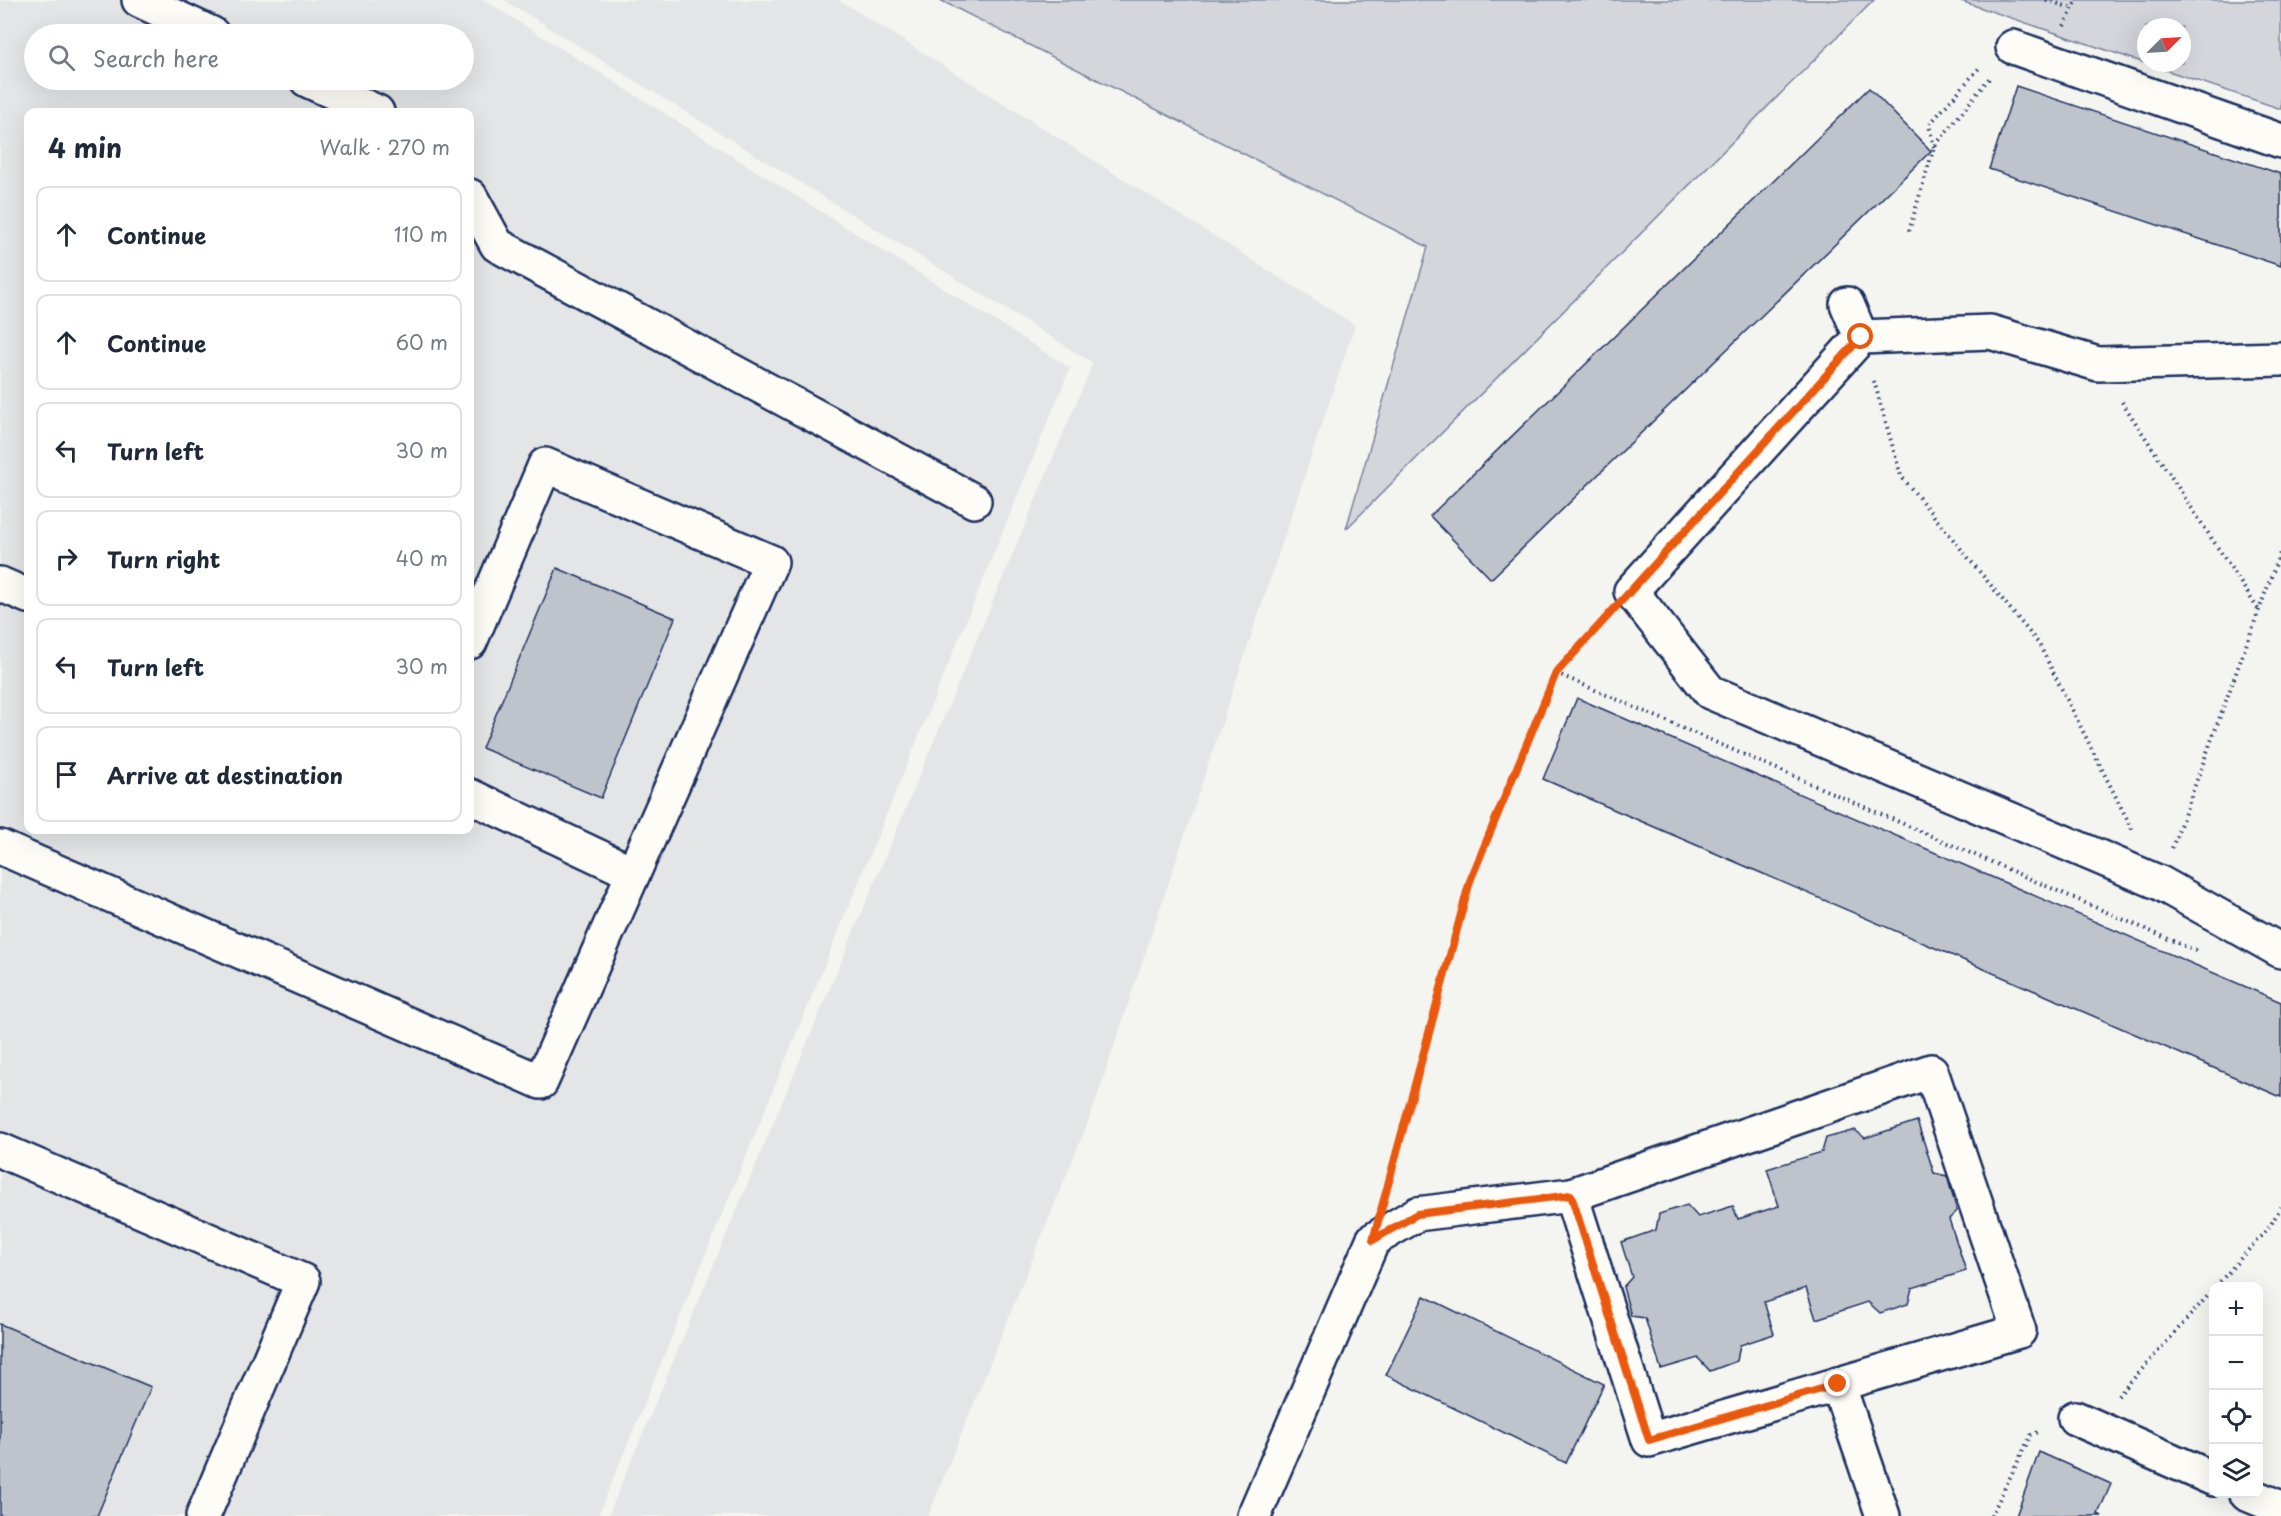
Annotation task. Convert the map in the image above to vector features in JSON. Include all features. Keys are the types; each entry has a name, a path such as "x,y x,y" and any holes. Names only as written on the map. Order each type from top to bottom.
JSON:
{"street":[{"path":"139,0 191,24"},
{"path":"2013,47 2281,141"},
{"path":"329,90 368,108"},
{"path":"474,203 497,245 974,501"},
{"path":"1847,304 1861,337"},
{"path":"2281,359 2098,364 1990,332 1861,337 1631,591 1710,692 2160,883 2281,951"},
{"path":"0,847 541,1082 771,562 545,465 474,633"},
{"path":"0,584 24,594"},
{"path":"474,798 633,873"},
{"path":"1254,1516 1373,1240 1417,1214 1571,1195 1931,1071 2019,1331 1649,1440 1571,1195"},
{"path":"0,1150 303,1281 203,1516"},
{"path":"1838,1384 1883,1516"},
{"path":"2075,1418 2209,1477"},
{"path":"2257,1498 2281,1508"}],"path":[{"path":"2046,0 2072,8 2078,0"},
{"path":"1909,231 1934,147 2013,47"},
{"path":"1934,147 1929,125 1986,60 2013,47"},
{"path":"1861,337 1901,476 2039,644 2134,831"},
{"path":"2098,364 2258,610"},
{"path":"2160,883 2281,550"},
{"path":"1373,1240 1470,881 1556,673 1631,591"},
{"path":"1556,673 2204,954"},
{"path":"2220,1282 2270,1226 2281,1207"}],"shaded area":[{"path":"0,0 484,0 1070,368 598,1516 0,1516"},
{"path":"504,0 839,0 1355,325 1092,1112 928,1516 608,1516 1093,363"},
{"path":"940,0 1874,0 1346,529 1428,247"},
{"path":"1958,0 2281,0 2281,109 2171,72 2191,72 2191,18 2137,18 2137,60"}],"building":[{"path":"2016,86 2281,174 2281,266 1989,169"},
{"path":"1869,88 1931,151 1491,579 1430,516"},
{"path":"557,568 675,618 601,798 482,748"},
{"path":"1577,698 2281,1002 2281,1097 1543,779"},
{"path":"1917,1121 1934,1173 1947,1176 1957,1211 1949,1219 1966,1271 1912,1288 1908,1304 1880,1313 1868,1302 1816,1319 1806,1288 1764,1302 1774,1334 1740,1345 1737,1361 1710,1371 1698,1358 1661,1369 1645,1318 1631,1316 1623,1287 1632,1277 1621,1242 1656,1230 1659,1214 1687,1205 1698,1217 1733,1206 1738,1219 1779,1206 1767,1169 1822,1152 1826,1138 1855,1130 1865,1138"},
{"path":"1424,1296 1604,1384 1566,1463 1386,1375"},
{"path":"0,1324 151,1387 97,1516 0,1516"},
{"path":"2039,1452 2111,1484 2098,1514 2102,1516 2016,1516"}],"route":[{"path":"1838,1384 1649,1440 1571,1195 1417,1214 1373,1240 1470,881 1556,673 1861,337"}]}
